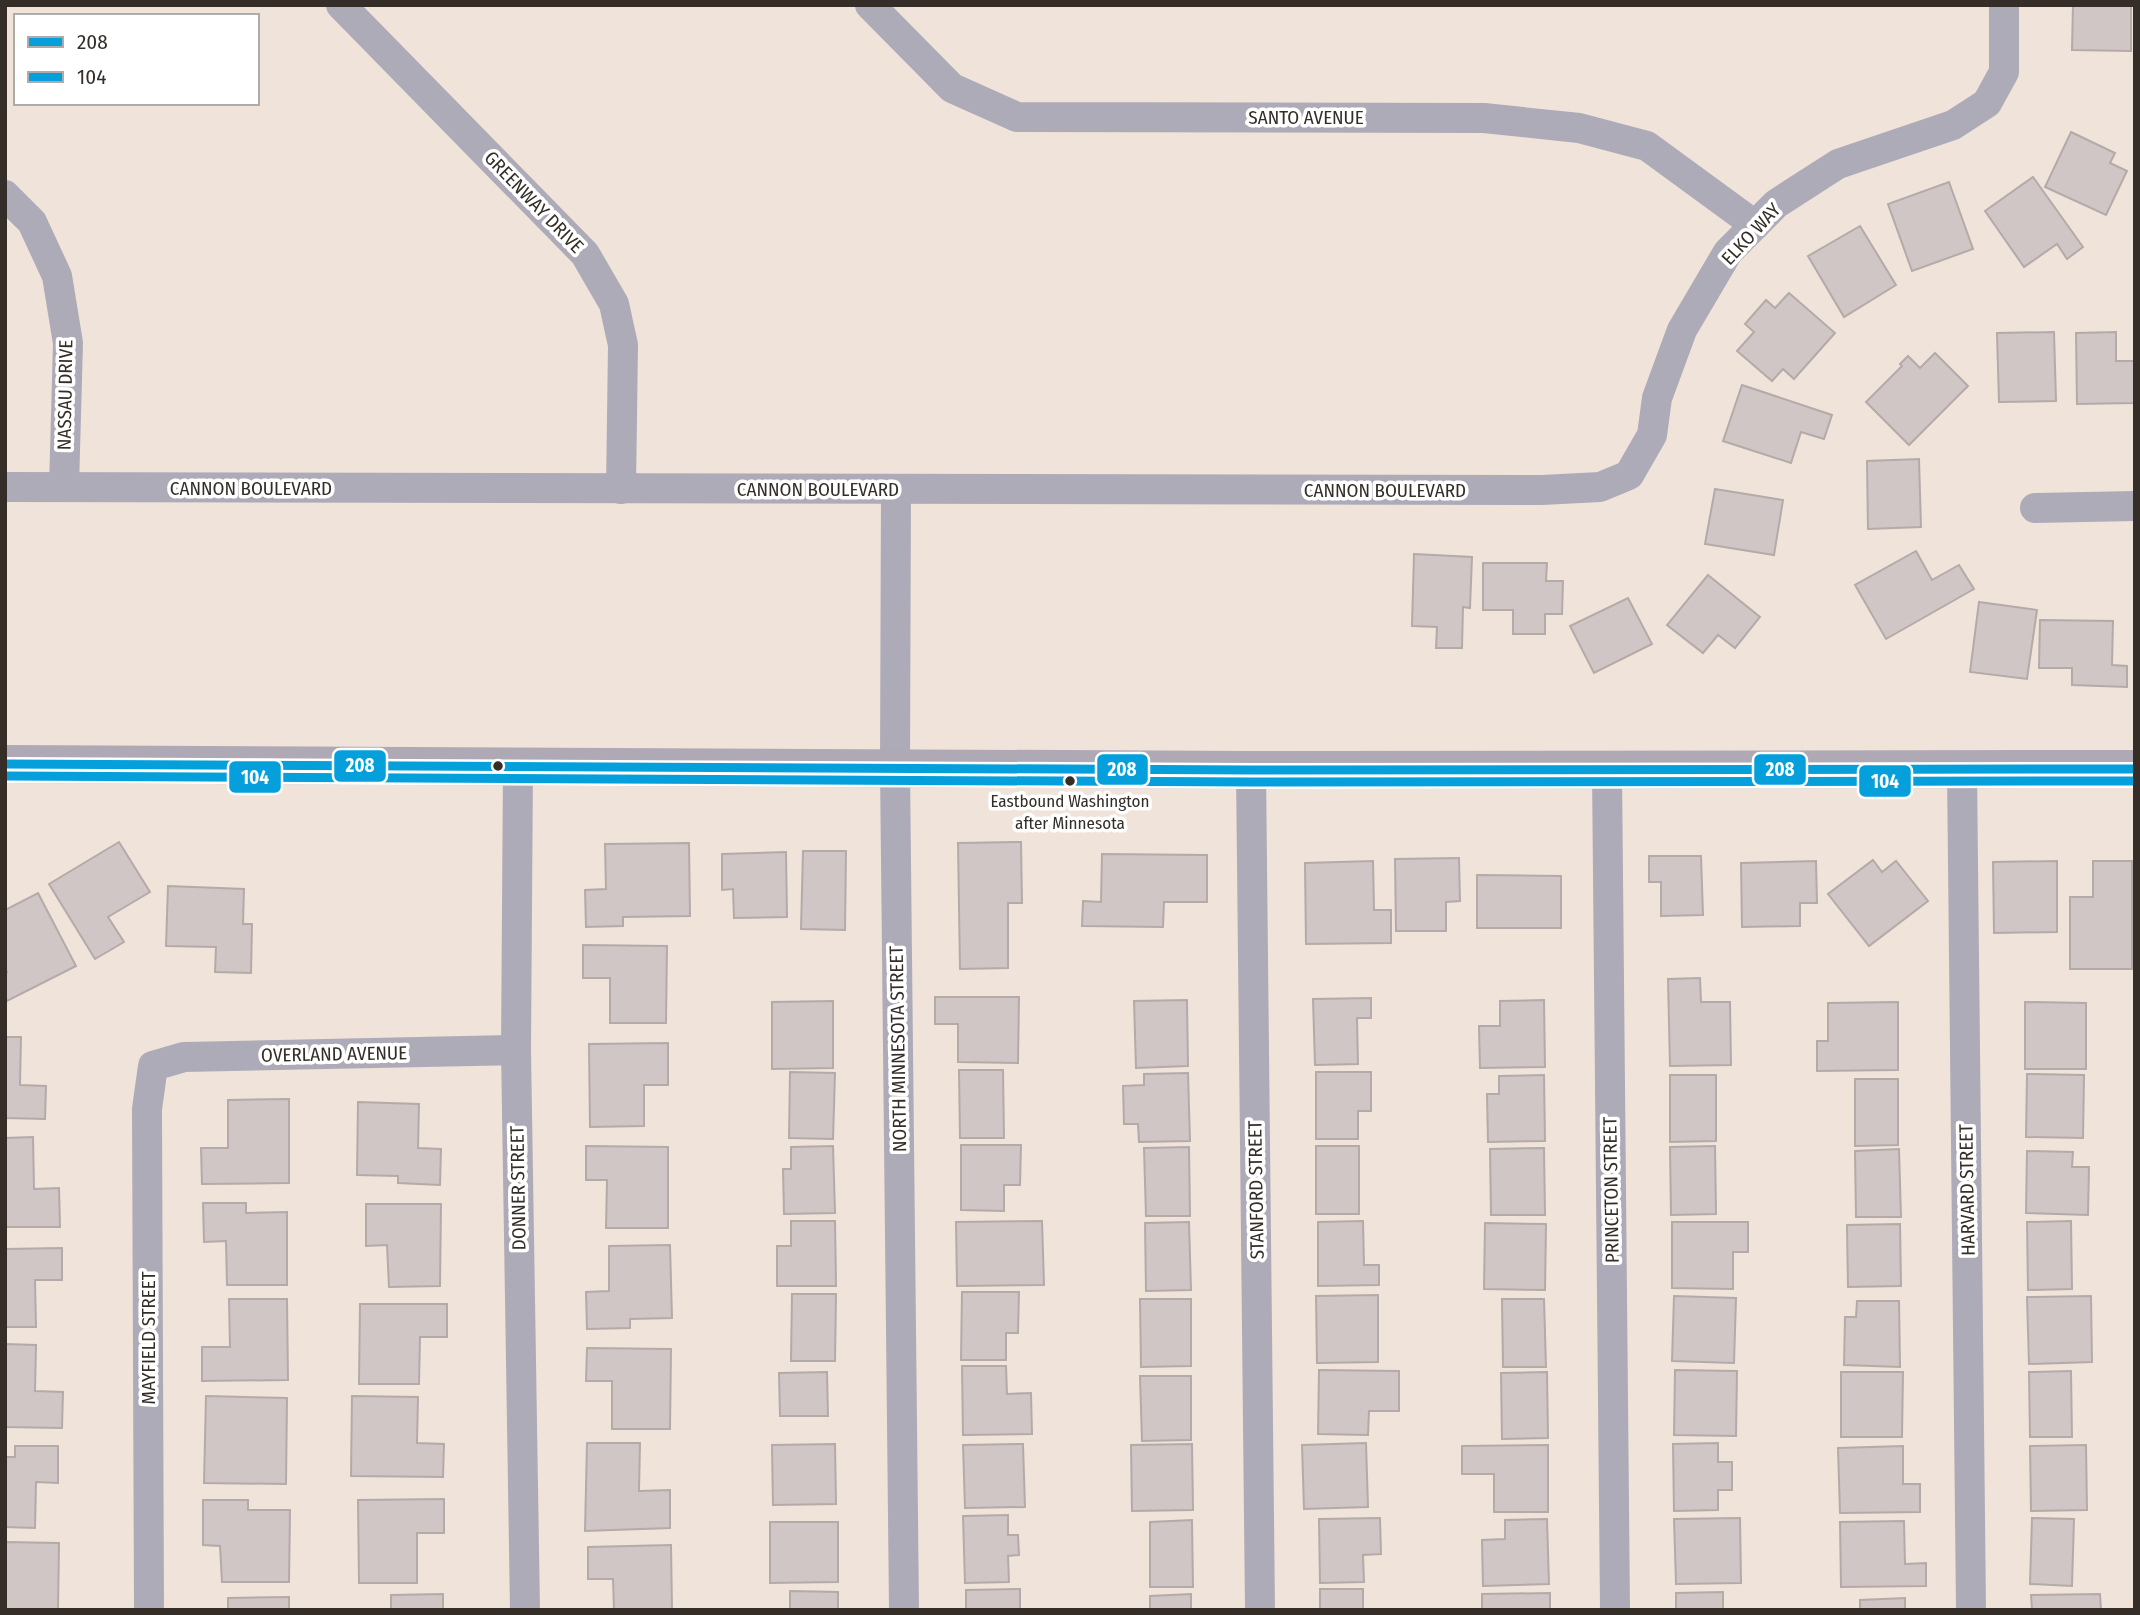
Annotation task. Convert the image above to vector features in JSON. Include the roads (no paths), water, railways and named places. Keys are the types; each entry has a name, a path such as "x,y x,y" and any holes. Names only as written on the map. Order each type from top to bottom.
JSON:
{"main road":[{"path":"5,764 1251,770 2135,769"}],"street":[{"name":"GREENWAY DRIVE","path":"341,5 585,254 614,304 623,345 621,489"},
{"name":"SANTO AVENUE","path":"870,5 953,88 1017,117 1484,118 1579,128 1647,146 1755,225"},
{"name":"ELKO WAY","path":"1629,475 1652,435 1657,398 1682,330 1728,252 1776,204 1838,164 1953,125 1987,103 2004,72 2004,5"},
{"name":"NASSAU DRIVE","path":"5,195 32,222 57,276 68,343 64,487"},
{"name":"CANNON BOULEVARD","path":"5,487 1542,490 1600,486 1629,475"},
{"name":"NORTH MINNESOTA STREET","path":"896,489 895,768 904,1610"},
{"path":"2035,508 2135,506"},
{"name":"DONNER STREET","path":"518,766 516,1050 524,1610"},
{"name":"HARVARD STREET","path":"1962,769 1971,1610"},
{"name":"STANFORD STREET","path":"1251,770 1260,1610"},
{"name":"PRINCETON STREET","path":"1607,770 1615,1610"},
{"name":"OVERLAND AVENUE","path":"153,1066 184,1057 516,1050"},
{"name":"MAYFIELD STREET","path":"149,1610 147,1108 153,1066"}],"place":[{"name":"Eastbound Washington after Minnesota","path":"1070,781"}]}
